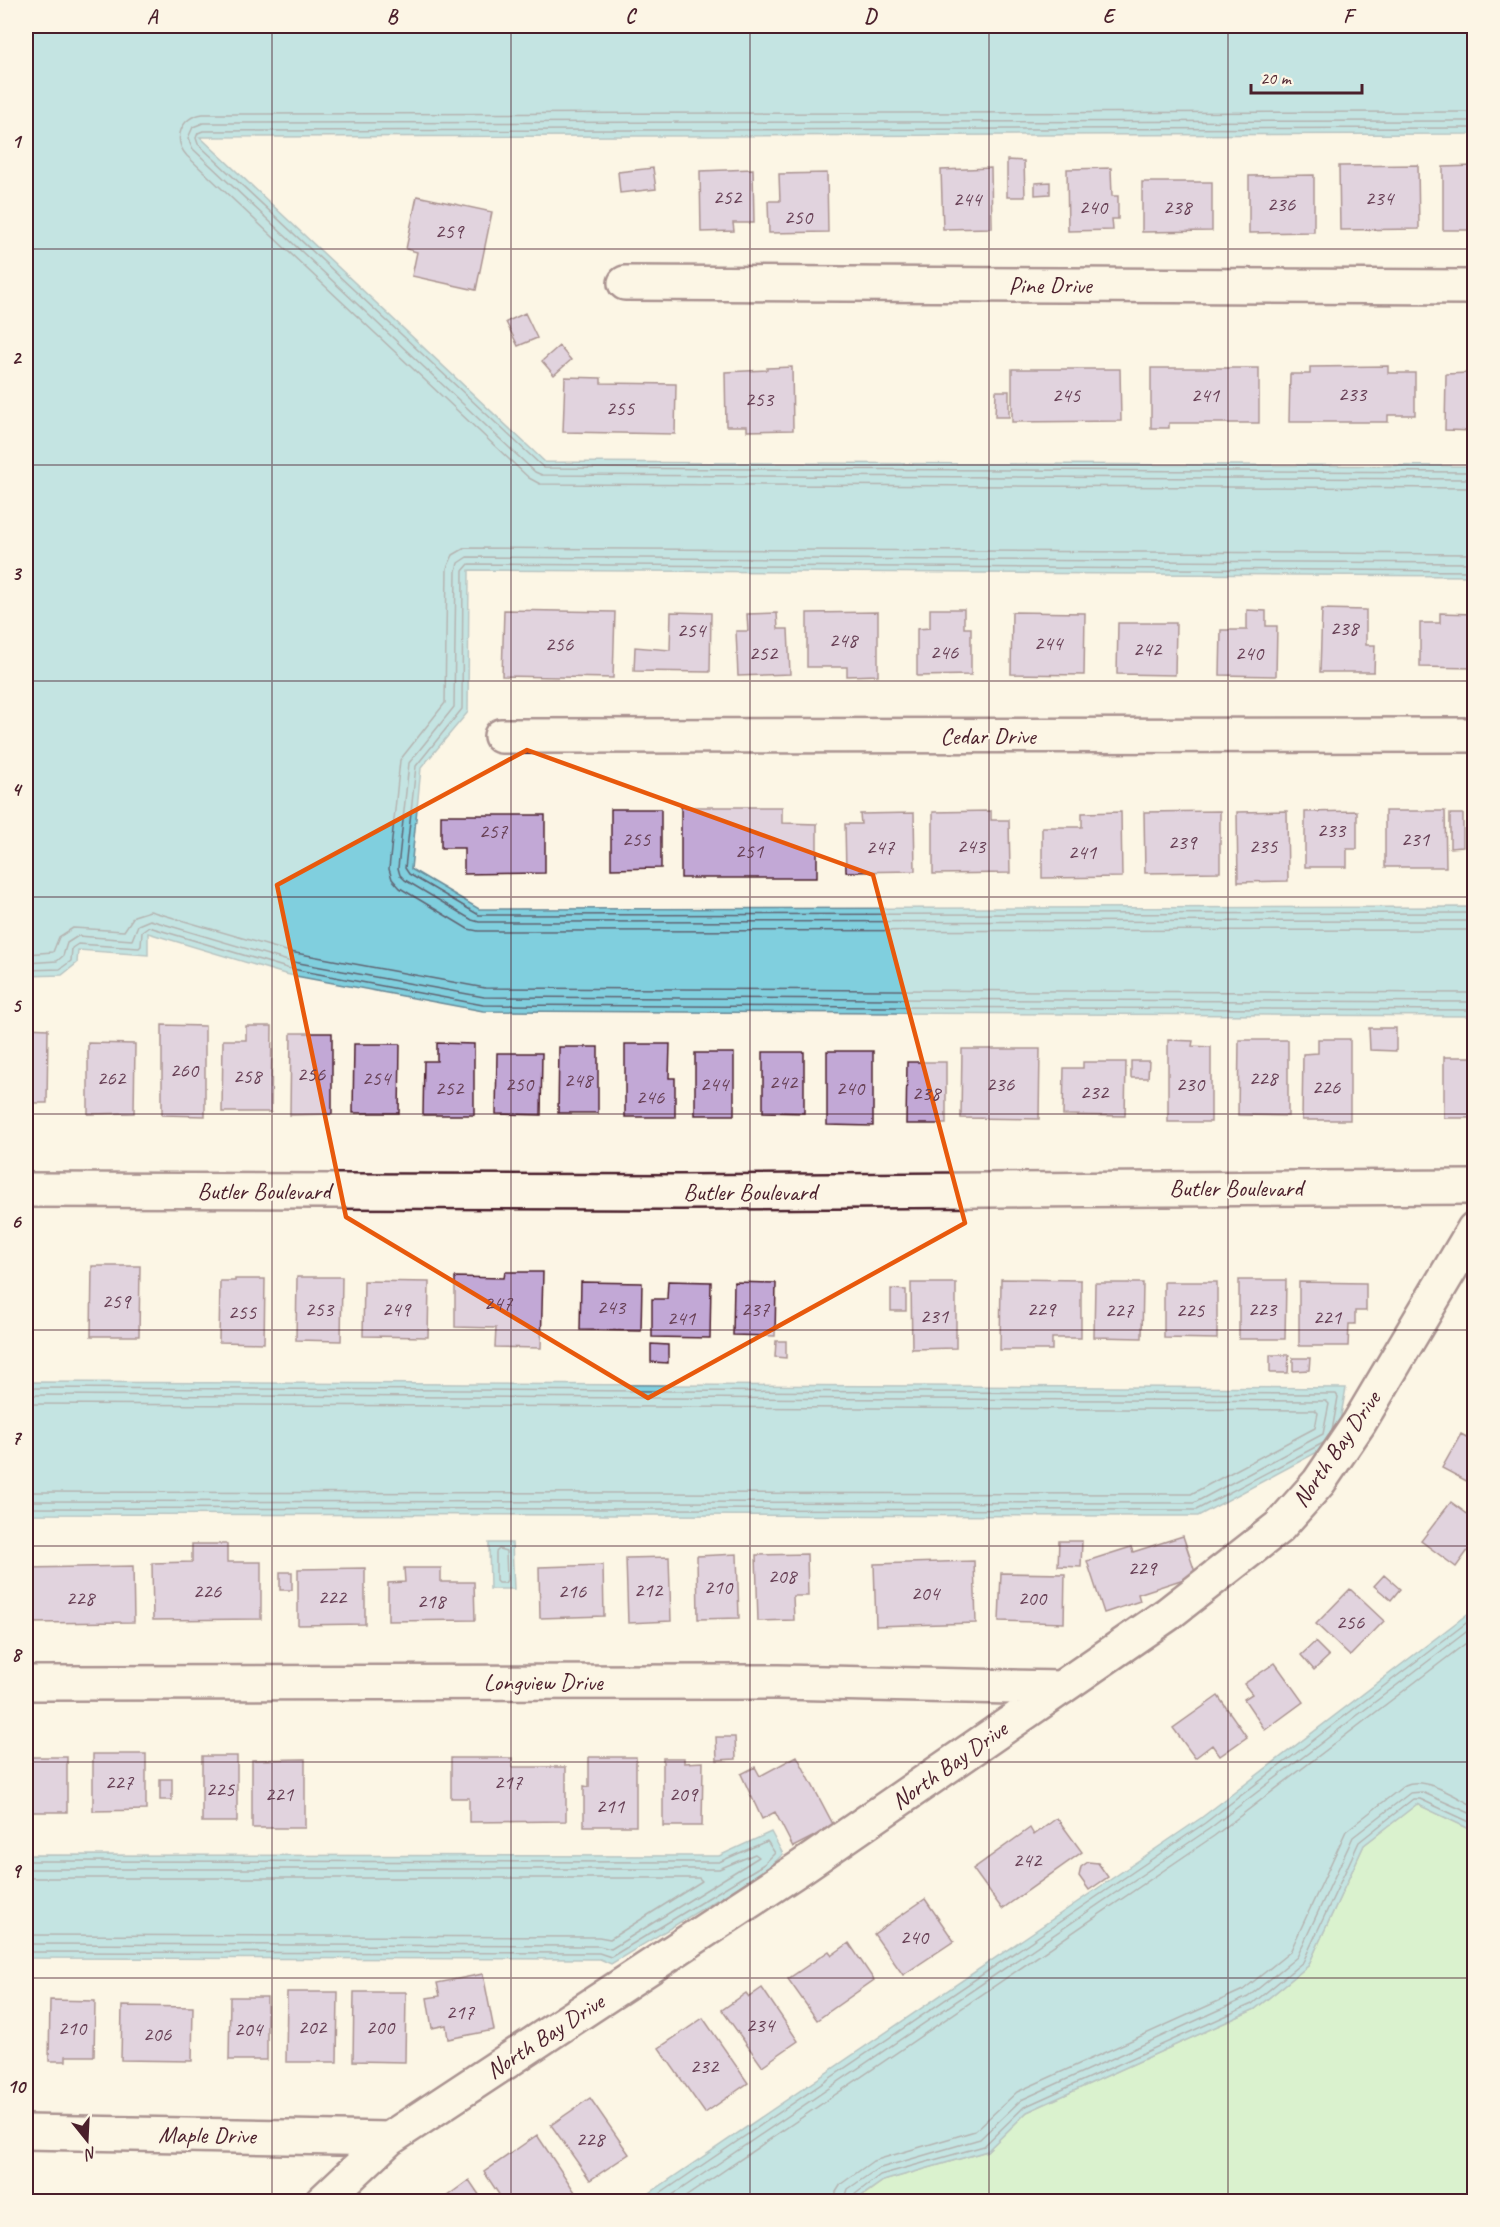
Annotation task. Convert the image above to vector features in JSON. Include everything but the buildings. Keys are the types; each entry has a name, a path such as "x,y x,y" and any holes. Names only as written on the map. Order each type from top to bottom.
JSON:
{"street":[{"name":"Pine Drive","path":"625,283 1474,287"},
{"name":"Cedar Drive","path":"501,736 1474,735"},
{"name":"Butler Boulevard","path":"26,1190 678,1192 1474,1187"},
{"name":"North Bay Drive","path":"322,2202 389,2139 803,1866 1168,1614 1279,1527 1319,1482 1359,1423 1474,1229"},
{"name":"Longview Drive","path":"26,1683 778,1682 1061,1688"},
{"name":"Maple Drive","path":"26,2132 389,2139"}],"highlighted area":[{"path":"527,750 873,875 965,1223 648,1398 346,1217 277,885"}],"green space":[{"path":"1417,1804 1474,1831 1474,2201 854,2202 883,2181 987,2151 1027,2112 1255,2009 1308,1966 1364,1845"}],"water":[{"path":"26,26 1474,26 1474,134 200,137 545,462 1474,466 1474,576 469,570 468,712 421,768 411,869 479,909 1474,907 1474,1016 483,1011 285,974 148,933 148,955 78,950 77,963 62,975 26,976"},
{"path":"26,1382 1346,1388 1336,1442 1198,1516 26,1514"},
{"path":"489,1543 512,1543 514,1589 490,1589"},
{"path":"1474,1609 1474,1831 1417,1804 1364,1845 1308,1966 1255,2009 1027,2112 987,2151 883,2181 854,2201 638,2201 1201,1818"},
{"path":"771,1832 783,1854 768,1869 611,1964 600,1959 26,1958 26,1855 719,1856"}]}
